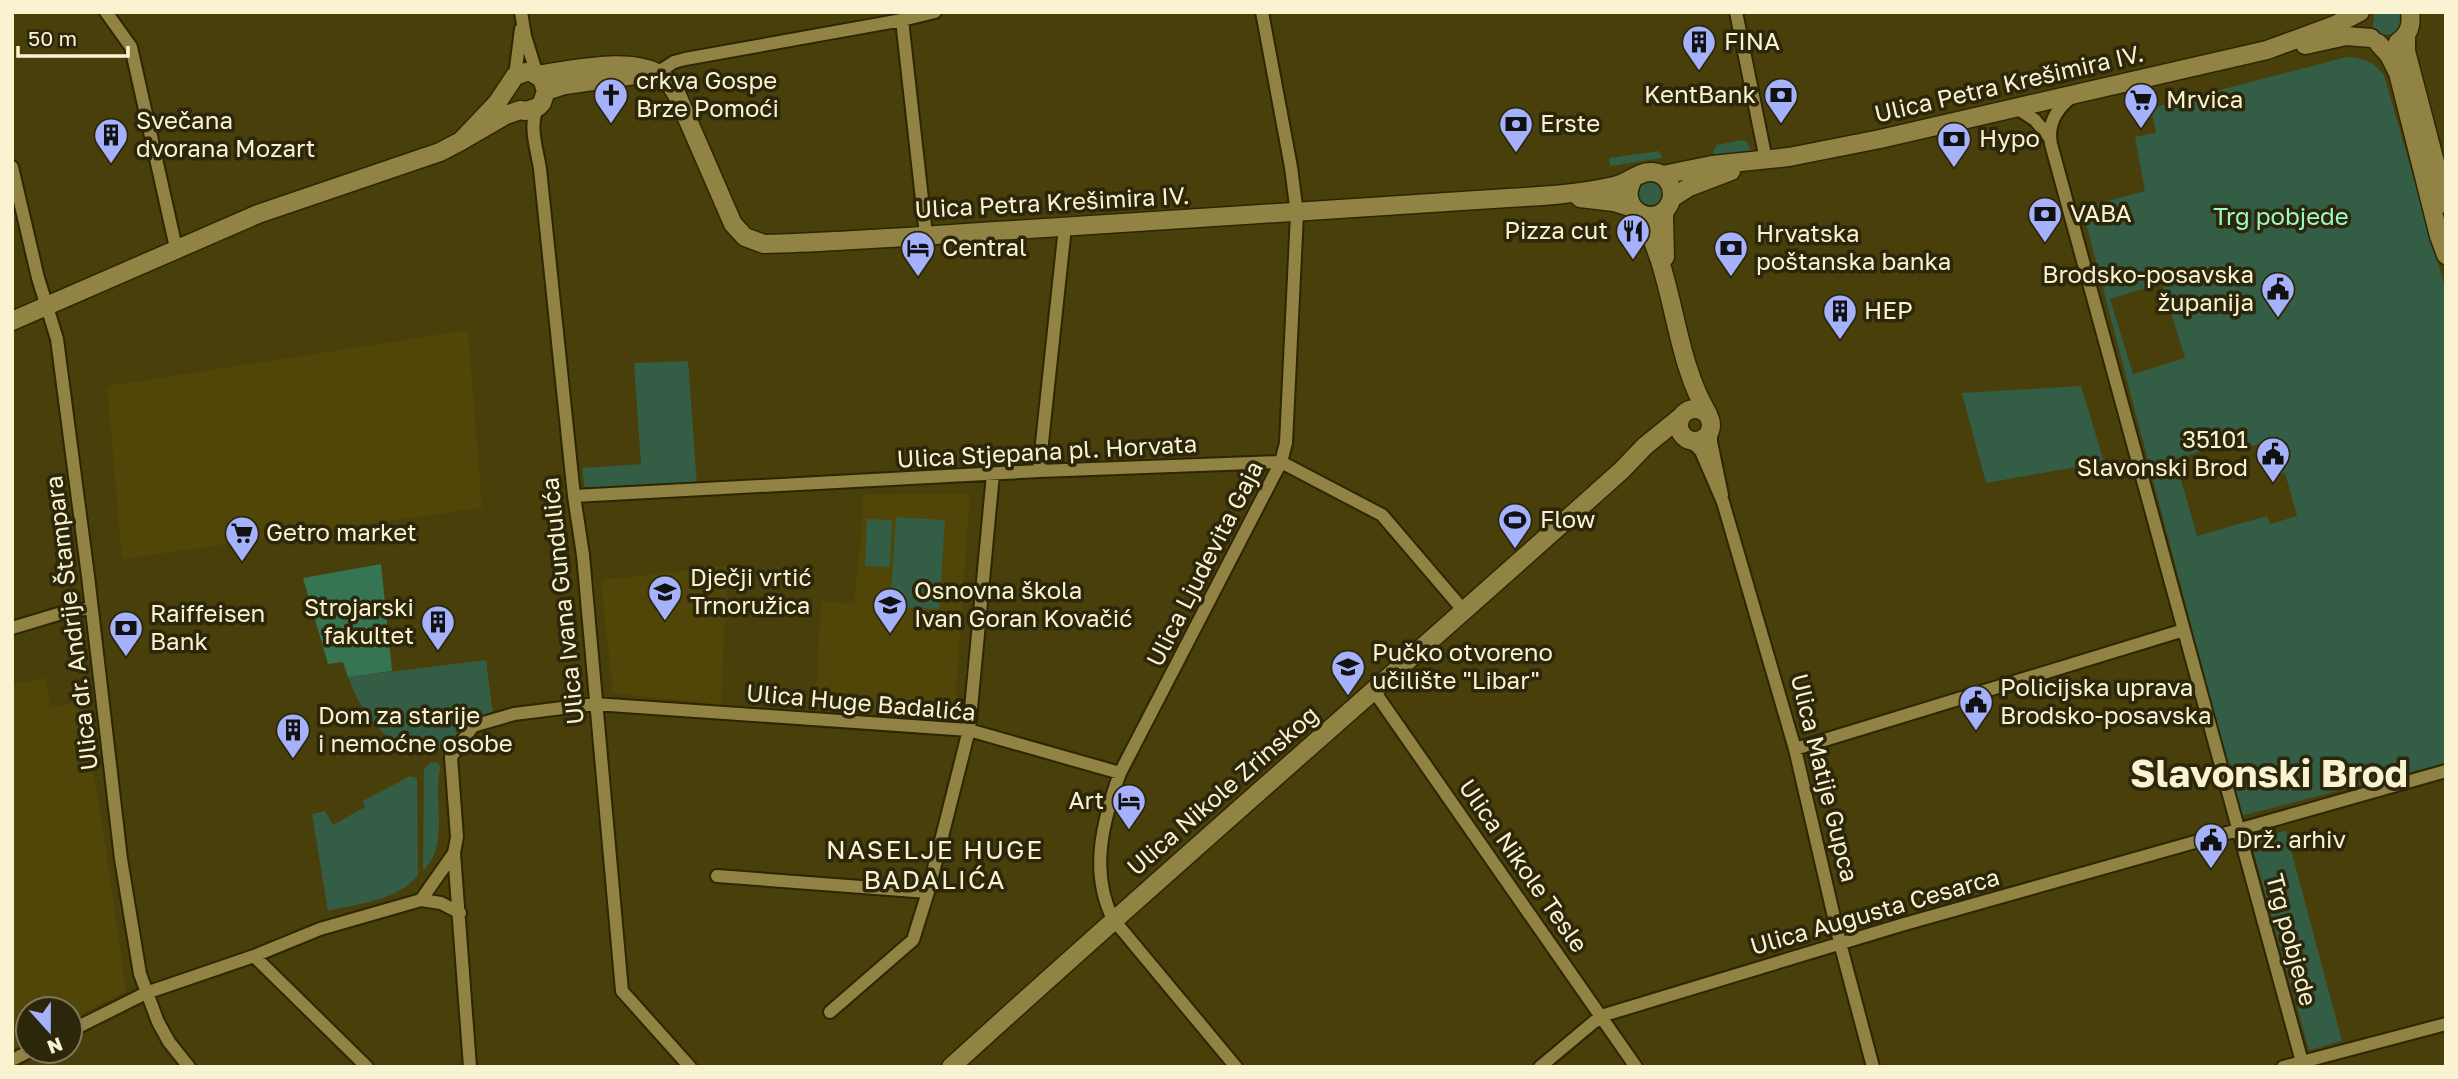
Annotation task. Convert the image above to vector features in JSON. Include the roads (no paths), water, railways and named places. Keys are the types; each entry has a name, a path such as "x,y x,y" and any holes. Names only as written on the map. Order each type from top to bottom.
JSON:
{"main road":[{"path":"2362,12 2363,24 2374,41 2389,55 2398,73 2446,255"},
{"name":"Ulica Petra Krešimira IV.","path":"2267,50 2362,12"},
{"path":"2410,12 2406,51 2446,204"},
{"name":"Ulica Petra Krešimira IV.","path":"1663,175 1868,141 2267,50 2346,36 2393,44 2406,35"},
{"path":"461,141 497,103 511,81 526,72 537,75 620,66 654,72"},
{"path":"12,321 258,214 429,157 565,85 654,72"},
{"name":"Ulica Petra Krešimira IV.","path":"654,72 667,81 677,94 726,212 738,232 764,244 1297,214 1556,195 1612,187 1632,181"},
{"path":"535,103 545,85 537,75"},
{"path":"511,81 509,101 535,103"},
{"name":"Ulica Petra Krešimira IV.","path":"1669,204 1714,177 1763,160"},
{"path":"1643,172 1663,175 1671,185 1669,204 1653,216 1636,211 1627,195 1632,181 1643,172"},
{"name":"Ulica Petra Krešimira IV.","path":"1556,195 1614,202 1636,211"},
{"name":"Ulica Matije Gupca","path":"1667,281 1664,224 1669,204"},
{"name":"Ulica Matije Gupca","path":"1636,211 1648,226 1667,281 1682,348 1710,422"},
{"name":"Ulica Matije Gupca","path":"1682,348 1686,390 1683,415"},
{"path":"1699,409 1710,422 1705,438 1695,441 1689,440 1680,431 1683,415 1688,410 1699,409"},
{"name":"Ulica Nikole Zrinskog","path":"951,1067 1113,919 1683,415"},
{"name":"Ulica Nikole Zrinskog","path":"1622,470 1669,441 1680,438 1689,440"}],"street":[{"path":"106,12 131,47 176,248"},
{"path":"654,72 685,58 935,12"},
{"name":"Ulica Ljudevita Gaja","path":"1113,919 1103,891 1101,846 1106,811 1120,773 1281,463 1287,429 1297,214 1292,167 1262,12"},
{"path":"1736,12 1763,160"},
{"path":"522,15 537,75"},
{"path":"511,81 522,15"},
{"path":"901,20 926,235"},
{"path":"2050,138 2054,116 2064,103 2077,93"},
{"name":"Ulica Ivana Gundulića","path":"535,103 533,130 540,169 574,496 583,555 622,991 690,1067"},
{"path":"2015,107 2035,120 2050,138"},
{"name":"Trg pobjede","path":"2050,138 2302,1062"},
{"name":"Ulica dr. Andrije Štampara","path":"12,167 57,339 121,859 141,974 146,993 169,1042 189,1067"},
{"path":"1039,471 1065,227"},
{"name":"Ulica Matije Gupca","path":"1710,422 1711,442 1721,480 1723,502"},
{"name":"Ulica Matije Gupca","path":"1689,440 1701,451 1723,502 1795,749 1872,1067"},
{"name":"Ulica Stjepana pl. Horvata","path":"574,496 1039,471 1281,463 1382,515 1464,611"},
{"path":"830,1012 913,940 928,892 969,730 993,474"},
{"path":"12,628 65,612 91,608"},
{"path":"1795,749 2184,630"},
{"name":"Ulica Nikole Tesle","path":"1374,691 1636,1067"},
{"name":"Ulica Huge Badalića","path":"470,1067 454,853 457,836 451,757 473,726 514,714 595,704 969,730 1120,773"},
{"path":"2239,829 2446,771"},
{"name":"Ulica Augusta Cesarca","path":"1540,1067 1601,1016 1840,943 2239,829"},
{"path":"421,900 454,853"},
{"path":"717,876 928,892"},
{"path":"84,1024 146,993 254,956 320,929 421,900 441,903 460,913"},
{"path":"1113,919 1236,1067"},
{"path":"254,956 367,1067"},
{"path":"2283,1067 2446,1024"}],"place":[{"name":"FINA","path":"1699,72"},
{"name":"crkva Gospe Brze Pomoći","path":"611,125"},
{"name":"KentBank","path":"1781,125"},
{"name":"Mrvica","path":"2141,130"},
{"name":"Erste","path":"1516,154"},
{"name":"Svečana dvorana Mozart","path":"111,165"},
{"name":"Hypo","path":"1954,169"},
{"name":"VABA","path":"2045,244"},
{"name":"Pizza cut","path":"1633,261"},
{"name":"Central","path":"918,278"},
{"name":"Hrvatska poštanska banka","path":"1731,278"},
{"name":"Brodsko-posavska županija","path":"2278,319"},
{"name":"HEP","path":"1840,341"},
{"name":"35101 Slavonski Brod","path":"2273,484"},
{"name":"Flow","path":"1515,550"},
{"name":"Getro market","path":"242,563"},
{"name":"Dječji vrtić Trnoružica","path":"665,622"},
{"name":"Osnovna škola Ivan Goran Kovačić","path":"890,635"},
{"name":"Strojarski fakultet","path":"438,652"},
{"name":"Raiffeisen Bank","path":"126,658"},
{"name":"Pučko otvoreno učilište \"Libar\"","path":"1348,697"},
{"name":"Policijska uprava Brodsko-posavska","path":"1976,732"},
{"name":"Dom za starije i nemoćne osobe","path":"293,760"},
{"name":"Art","path":"1129,831"},
{"name":"Drž. arhiv","path":"2211,870"}],"district":[{"name":"Slavonski Brod","path":"2269,774"},
{"name":"NASELJE HUGE BADALIĆA","path":"935,865"}]}
